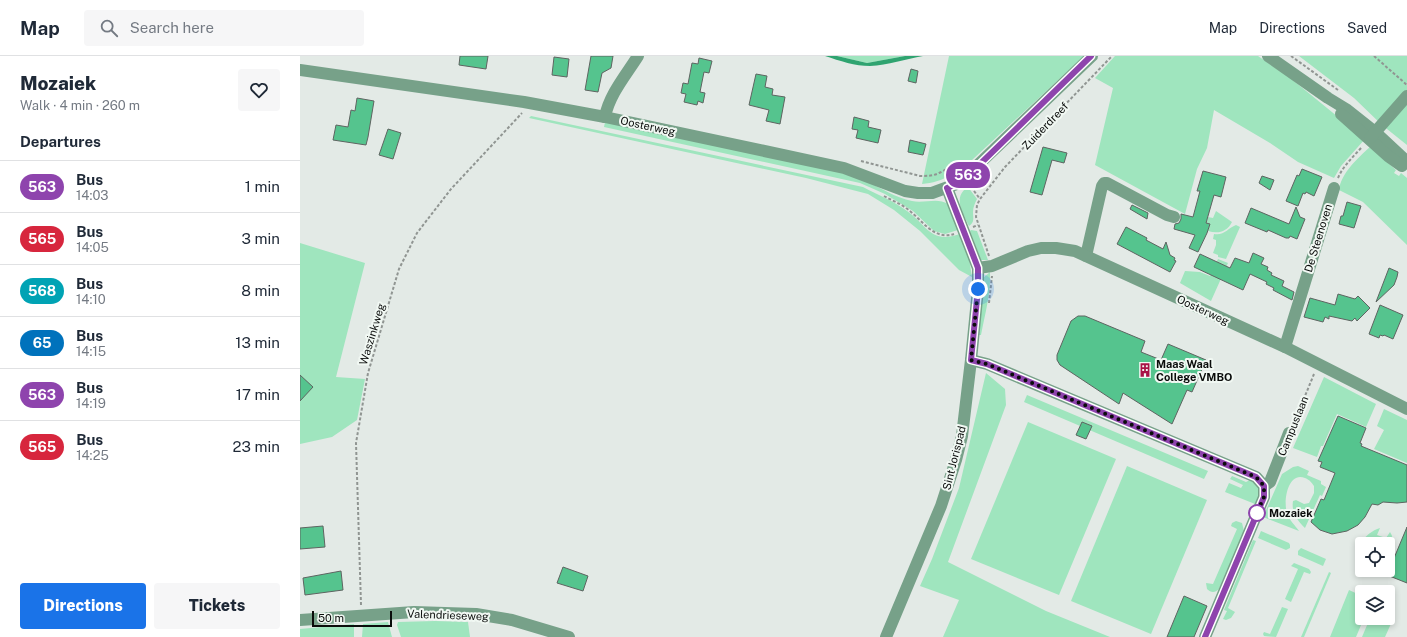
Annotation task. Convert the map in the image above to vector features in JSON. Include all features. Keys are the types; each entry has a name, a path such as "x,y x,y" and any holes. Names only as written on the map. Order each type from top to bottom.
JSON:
{"street":[{"path":"605,117 606,110 616,91 638,56"},
{"name":"Zuiderdreef","path":"947,188 959,183 978,166 1091,56"},
{"path":"1268,56 1328,98 1350,122 1403,158 1407,163"},
{"name":"Oosterweg","path":"300,70 523,107 605,117 844,168 905,191 918,193 932,192 947,188"},
{"path":"1372,136 1407,96"},
{"path":"1372,136 1398,164 1407,169"},
{"path":"1086,256 1102,186 1104,183 1107,183 1167,215 1174,217"},
{"path":"947,188 978,268"},
{"name":"De Steenoven","path":"1285,347 1334,188"},
{"name":"Oosterweg","path":"978,268 992,266 1028,251 1041,248 1056,248 1075,251 1285,347 1407,409"},
{"name":"Sint Jorispad","path":"886,637 941,506 962,436 978,289 978,268"},
{"path":"971,360 987,364 1256,477 1264,486"},
{"name":"Campuslaan","path":"1205,637 1264,497 1264,486 1270,482 1289,434"},
{"name":"Valendrieseweg","path":"300,620 414,612 476,614 512,620 569,637"}],"path":[{"name":"Zuiderdreef","path":"978,225 975,211 976,205 1005,167 1112,56"},
{"path":"1374,56 1407,85"},
{"path":"515,112 523,107"},
{"name":"Waszinkweg","path":"362,615 356,443 368,373 399,270 417,233 446,195 523,107"},
{"path":"1334,188 1340,172 1372,136"},
{"path":"882,195 906,208 933,232 941,235 951,235 978,225 987,247 992,266 990,297"},
{"name":"Campuslaan","path":"1289,434 1319,364"}],"shaded area":[{"path":"825,56 837,56 867,63 905,56 923,56 890,63 864,66"},
{"path":"837,56 905,56 867,63"},
{"path":"949,56 1084,56 972,160 955,173 943,179 922,184"},
{"path":"1115,56 1258,56 1289,77 1365,139 1341,166 1334,178 1298,162 1270,143 1214,110 1207,148 1197,169 1185,214 1095,165 1113,88 1095,78"},
{"path":"1299,56 1407,56 1407,145 1382,125 1354,98"},
{"path":"531,116 863,187 902,207 930,232 936,235 942,237 960,234 969,258 972,277 959,270 920,231 894,210 868,194 806,178 529,118"},
{"path":"605,122 837,171 863,180 906,200 917,202 944,202 948,204 958,230 945,234 934,231 913,211 885,194 860,183 604,127"},
{"path":"1370,147 1396,170 1394,173 1399,176 1401,173 1407,178 1407,245 1363,202 1339,190 1340,184 1347,172 1355,161"},
{"path":"968,187 977,199 973,208 973,221 969,226 960,205 961,195"},
{"path":"1216,211 1232,222 1225,230 1215,232 1208,231 1210,224 1206,223 1208,217 1213,218"},
{"path":"1236,225 1240,227 1226,259 1218,257 1218,255 1213,253 1216,245 1216,240 1213,239 1214,234 1221,234"},
{"path":"970,231 977,231 988,260 981,260"},
{"path":"300,243 365,263 336,377 365,379 357,420 332,437 300,444"},
{"path":"1218,259 1228,263 1211,301 1180,283 1185,271 1200,272 1210,276"},
{"path":"990,272 990,288 981,335 979,335 983,278"},
{"path":"986,373 1005,389 1006,405 948,562 1046,611 1110,637 943,637 959,600 920,586 959,488"},
{"path":"1324,377 1376,404 1366,427 1337,414 1317,457 1293,448"},
{"path":"1027,395 1208,471 1204,479 1024,402"},
{"path":"1384,409 1407,420 1407,463 1374,449 1384,430 1377,426"},
{"path":"1028,422 1116,459 1059,595 971,559"},
{"path":"1127,466 1207,500 1151,634 1071,601"},
{"path":"1298,466 1309,471 1307,475 1321,481 1321,484 1326,487 1322,496 1320,495 1305,528 1294,513 1293,501 1296,500 1304,504 1309,503 1314,493 1314,486 1305,478 1299,477 1294,479 1291,483 1286,495 1286,508 1289,518 1299,531 1263,517 1282,474 1293,467"},
{"path":"1232,476 1246,482 1250,480 1258,485 1260,493 1255,504 1225,492 1229,483 1241,488 1243,485 1230,479"},
{"path":"1236,521 1242,523 1244,531 1219,589 1212,592 1207,589 1206,583 1213,584 1237,529 1231,526 1232,523"},
{"path":"1380,528 1377,535 1383,537 1365,537 1374,530"},
{"path":"1261,531 1289,543 1290,548 1286,550 1258,538"},
{"path":"1390,532 1393,537 1387,537"},
{"path":"1253,540 1256,541 1228,608 1235,612 1231,618 1226,620 1223,619 1227,611 1224,610"},
{"path":"1301,548 1326,559 1323,566 1298,555 1298,551"},
{"path":"1294,563 1309,569 1311,572 1310,574 1304,572 1291,602 1285,599 1298,569 1291,566"},
{"path":"1329,572 1331,573 1304,637 1301,637"},
{"path":"1349,590 1355,593 1355,625 1361,625 1356,637 1330,637"},
{"path":"1282,607 1288,609 1276,637 1264,636 1264,632 1270,634"},
{"path":"388,622 392,637 362,637 363,624"},
{"path":"398,622 468,622 470,637 401,637 397,625"},
{"path":"354,624 354,637 300,637 300,629"},
{"path":"1367,625 1390,625 1385,637 1362,637"}],"building":[{"path":"460,56 488,56 486,69 459,65"},
{"path":"591,56 613,56 611,68 602,73 598,92 585,90"},
{"path":"554,57 569,59 567,77 552,75"},
{"path":"699,58 712,61 709,73 704,72 700,92 705,93 703,103 698,101 697,105 684,102 686,94 681,93 683,83 688,84 692,63 698,64"},
{"path":"911,69 918,71 916,83 908,81"},
{"path":"756,74 767,76 765,87 773,89 772,95 785,97 780,124 766,121 769,110 749,105"},
{"path":"357,98 374,101 366,145 333,140 336,125 348,127 351,110 355,111"},
{"path":"854,117 869,121 868,127 881,130 878,143 856,138 858,130 852,129"},
{"path":"388,129 401,133 393,159 379,155"},
{"path":"910,140 926,144 923,155 908,152"},
{"path":"1043,147 1067,153 1064,163 1052,160 1042,195 1030,192"},
{"path":"1302,169 1322,177 1314,196 1306,192 1305,194 1303,193 1298,206 1286,201 1297,175 1299,176"},
{"path":"1203,171 1226,177 1221,197 1214,195 1206,223 1210,224 1198,252 1189,248 1195,235 1174,229 1175,224 1179,223 1181,219 1181,214 1193,217 1200,191 1197,191"},
{"path":"1262,176 1274,180 1270,190 1259,183"},
{"path":"1347,202 1361,206 1354,228 1339,224"},
{"path":"1132,205 1148,213 1147,219 1130,209"},
{"path":"1296,207 1300,217 1305,219 1297,239 1290,236 1289,238 1286,238 1268,230 1267,232 1245,223 1251,208 1289,224"},
{"path":"1126,227 1147,238 1146,240 1163,249 1166,242 1170,255 1175,258 1174,260 1176,261 1170,272 1117,244"},
{"path":"1253,253 1264,258 1261,264 1268,267 1267,270 1272,273 1271,275 1284,281 1282,286 1294,292 1292,300 1273,290 1274,288 1266,284 1267,282 1250,274 1243,290 1194,267 1200,254 1230,268 1235,258 1249,263"},
{"path":"1389,268 1398,272 1394,285 1376,302"},
{"path":"1338,294 1355,299 1358,296 1370,308 1357,321 1355,318 1352,321 1329,316 1329,319 1325,317 1323,322 1304,317 1310,298 1335,305"},
{"path":"1380,305 1403,315 1393,339 1384,335 1380,335 1379,338 1369,334"},
{"name":"Maas Waal College VMBO","path":"1078,316 1085,316 1145,341 1141,352 1161,360 1168,344 1206,360 1192,392 1187,390 1172,424 1123,393 1119,404 1060,365 1057,360 1057,355 1071,321"},
{"path":"300,375 313,387 300,401"},
{"name":"Mozaiek","path":"1338,416 1366,428 1360,443 1362,444 1361,446 1407,465 1407,502 1383,502 1378,505 1372,504 1365,517 1358,525 1347,531 1332,534 1320,530 1311,522 1321,499 1324,500 1335,473 1320,467 1322,462 1318,461"},
{"path":"1082,422 1092,426 1086,439 1076,435"},
{"path":"323,526 325,547 300,549 300,528"},
{"path":"1407,527 1407,583 1392,577 1395,577 1395,556"},
{"path":"563,567 588,576 583,591 557,583"},
{"path":"341,571 343,590 305,595 303,578"},
{"path":"1184,596 1207,606 1194,637 1167,637"}],"bus line":[{"name":"563","path":"1091,56 978,166 959,183 947,188 978,268 978,289 971,360 987,364 1256,477 1264,486 1264,497 1205,637"}],"place":[{"name":"Maas Waal College VMBO","path":"1145,370"},
{"name":"Mozaiek","path":"1257,513"}],"route":[{"path":"978,289 971,360 987,364 1256,477 1264,486 1264,497 1257,513"}]}
